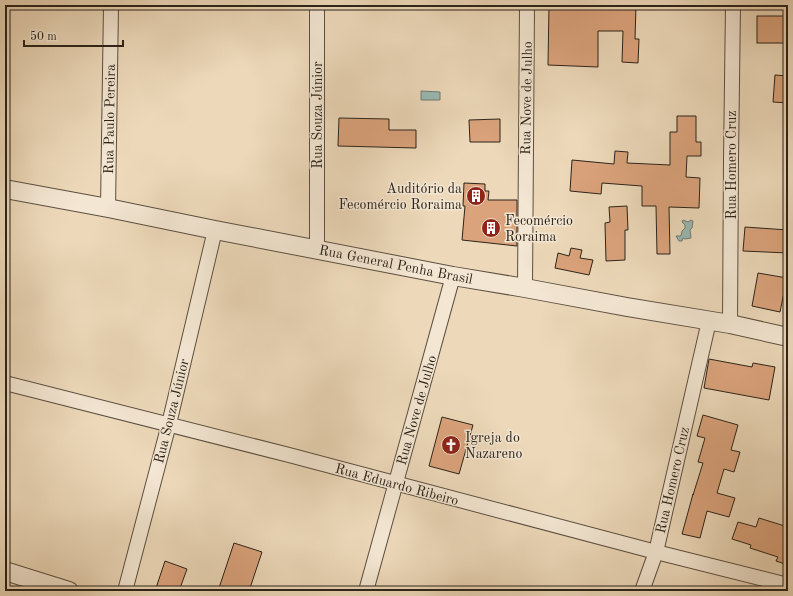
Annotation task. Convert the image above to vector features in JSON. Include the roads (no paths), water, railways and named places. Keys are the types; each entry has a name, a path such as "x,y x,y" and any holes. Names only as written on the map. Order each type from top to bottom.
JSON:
{"street":[{"name":"Rua Paulo Pereira","path":"108,208 111,5"},
{"name":"Rua Souza Júnior","path":"317,5 317,249"},
{"name":"Rua Nove de Julho","path":"525,288 527,5"},
{"name":"Rua Homero Cruz","path":"730,324 733,5"},
{"name":"Rua General Penha Brasil","path":"5,189 453,276 730,324 788,337"},
{"name":"Rua Souza Júnior","path":"125,591 169,424 215,230"},
{"name":"Rua Nove de Julho","path":"366,591 453,276"},
{"name":"Rua Homero Cruz","path":"642,591 656,552 709,321"},
{"name":"Rua Eduardo Ribeiro","path":"5,383 169,424 656,552 788,585"},
{"path":"5,571 69,591"}],"water":[{"path":"421,91 440,92 440,100 421,100"},
{"path":"683,220 688,222 691,220 693,221 692,228 690,230 691,238 683,238 682,241 679,241 676,236 681,236 682,231 685,228 685,225 682,222"}],"place":[{"name":"Auditório da Fecomércio Roraima","path":"476,196"},
{"name":"Fecomércio Roraima","path":"491,228"},
{"name":"Igreja do Nazareno","path":"451,445"}]}
